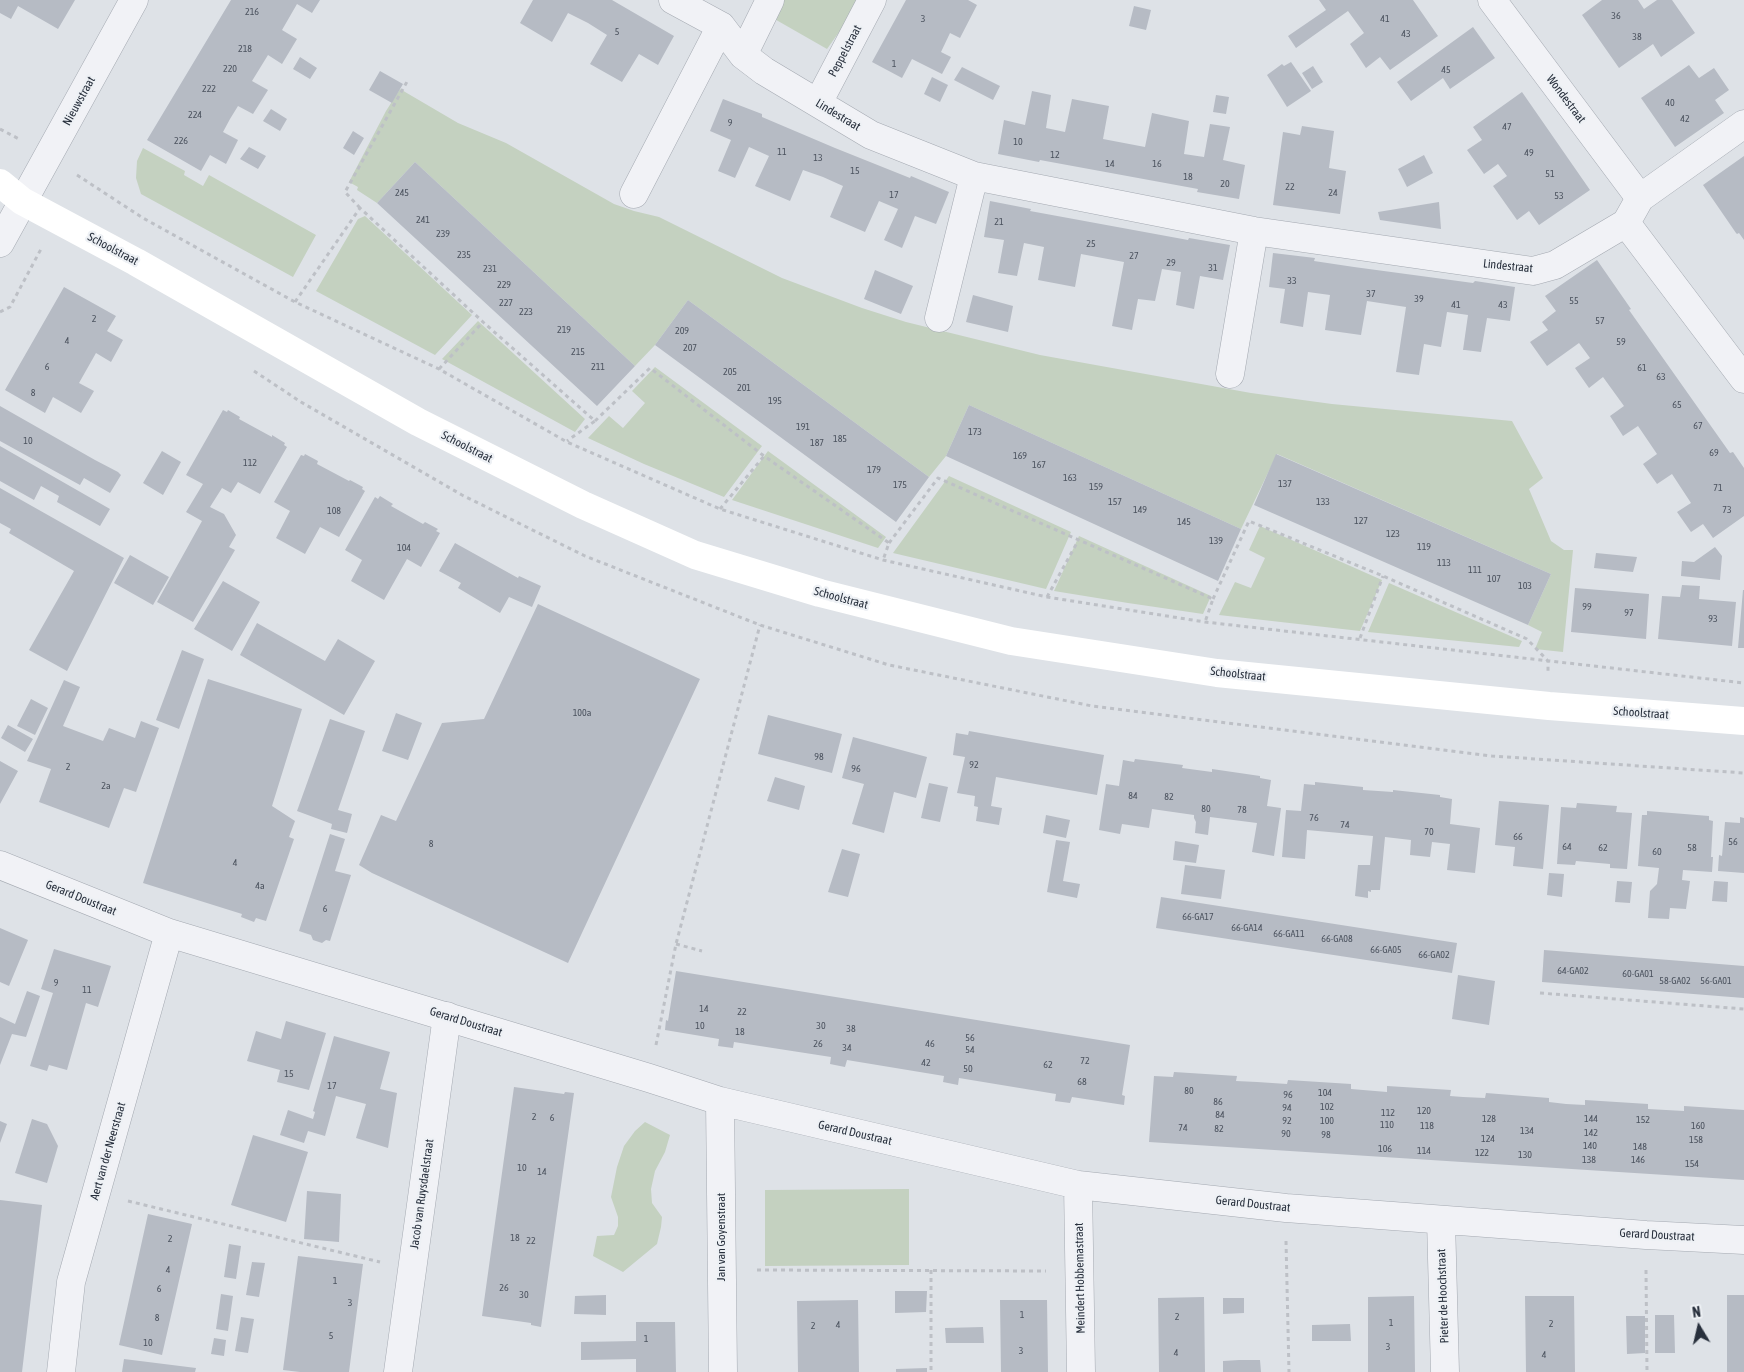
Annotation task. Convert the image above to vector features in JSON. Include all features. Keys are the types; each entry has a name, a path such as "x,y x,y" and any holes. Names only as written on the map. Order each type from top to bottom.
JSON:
{"street":[{"name":"Nieuwstraat","path":"0,243 134,0"},
{"name":"Lindestraat","path":"674,0 721,26 743,55 764,71 871,135 974,176 1254,231 1533,271 1555,265 1626,223"},
{"path":"743,55 770,0"},
{"name":"Peppelstraat","path":"818,103 872,0"},
{"name":"Wondestraat","path":"1492,0 1640,198"},
{"path":"634,194 721,26"},
{"path":"1744,124 1640,198 1626,223 1744,379"},
{"path":"939,318 974,176"},
{"name":"Schoolstraat","path":"0,183 22,201 136,262 418,422 583,504 695,555 820,593 1011,640 1217,673 1549,706 1744,721"},
{"path":"1230,374 1254,231"},
{"name":"Gerard Doustraat","path":"0,865 169,933 447,1016 720,1101 1078,1185 1286,1208 1646,1235 1744,1240"},
{"name":"Aert van der Neerstraat","path":"61,1372 71,1282 169,933"},
{"name":"Jacob van Ruysdaelstraat","path":"398,1372 447,1016"},
{"name":"Jan van Goyenstraat","path":"720,1101 723,1372"},
{"name":"Meindert Hobbemastraat","path":"1078,1185 1081,1372"},
{"name":"Pieter de Hoochstraat","path":"1441,1220 1445,1372"}],"path":[{"path":"408,80 344,192 483,322 595,421"},
{"path":"48,157 143,218 295,302 439,369 567,442 720,509 883,560 1047,597 1205,622 1360,638 1744,683"},
{"path":"295,302 310,283 360,208"},
{"path":"439,369 483,322"},
{"path":"567,442 595,421 650,368 764,456 889,543"},
{"path":"720,509 764,456"},
{"path":"883,560 889,543 938,478 1213,599"},
{"path":"1205,622 1213,599 1249,521 1383,576 1527,639 1548,661 1549,706"},
{"path":"1047,597 1078,541"},
{"path":"1360,638 1383,576"},
{"path":"649,1078 676,944 760,625"},
{"path":"676,944 702,951"},
{"path":"1540,993 1744,1009"},
{"path":"96,1194 412,1270"},
{"path":"1286,1208 1288,1372"},
{"path":"1646,1235 1647,1372"},
{"path":"721,1270 1080,1271"},
{"path":"931,1270 931,1372"}],"green space":[{"path":"780,0 858,0 847,21 827,49 771,17"},
{"path":"400,89 458,123 506,143 614,204 659,217 782,278 862,308 906,322 1040,355 1251,393 1332,404 1512,421 1543,478 1529,489 1551,541 1564,550 1573,550 1563,652 1535,649 1542,632 1528,625 1551,574 1277,454 1241,529 969,405 946,456 929,477 688,300 655,345 635,366 415,162 377,203 357,190 358,187 349,182 386,111"},
{"path":"143,148 185,171 184,175 203,186 209,175 316,235 293,277 141,194 136,178 137,161"},
{"path":"365,216 472,315 435,355 316,291 358,219"},
{"path":"478,321 585,419 575,432 442,359"},
{"path":"655,367 762,446 724,497 644,464 588,438 609,416 623,428 645,403 632,391"},
{"path":"768,451 886,537 878,548 732,500"},
{"path":"949,476 1071,532 1046,589 893,553"},
{"path":"1260,526 1382,580 1360,631 1219,615 1235,582 1251,588 1265,558 1249,550"},
{"path":"1079,536 1211,596 1203,614 1054,591"},
{"path":"1389,583 1522,641 1519,647 1368,632"},
{"path":"645,1122 670,1135 665,1152 655,1171 651,1189 652,1203 662,1217 661,1227 657,1244 623,1272 593,1256 597,1236 614,1235 618,1226 618,1217 611,1197 617,1167 624,1146 635,1131"},
{"path":"909,1189 909,1265 765,1266 765,1190"}],"building":[{"path":"0,0 75,0 58,29 18,6 11,19 0,13"},
{"path":"231,0 320,0 312,13 297,4 282,30 297,39 282,64 268,55 252,81 268,90 253,114 238,106 223,132 238,140 226,164 210,155 201,171 147,140"},
{"path":"533,0 612,0 674,36 658,65 639,54 622,82 590,64 607,35 588,23 568,13 552,42 520,23"},
{"path":"906,0 968,0 977,5 960,38 950,33 941,52 951,57 942,74 912,59 902,78 872,62"},
{"path":"1319,0 1413,0 1438,36 1390,70 1380,57 1366,68 1350,44 1364,33 1348,11 1296,48 1288,36 1326,10"},
{"path":"1602,0 1638,0 1644,9 1657,0 1672,0 1695,33 1661,57 1653,44 1619,68 1582,15"},
{"path":"1134,6 1151,10 1146,30 1129,26"},
{"path":"1473,27 1495,58 1450,89 1443,78 1411,101 1397,82"},
{"path":"300,57 317,68 310,79 293,69"},
{"path":"1291,62 1311,91 1287,107 1267,75 1282,64 1284,66"},
{"path":"1689,65 1699,78 1714,68 1729,90 1715,100 1724,113 1675,147 1641,98"},
{"path":"1313,66 1323,82 1312,89 1302,73"},
{"path":"962,67 1000,86 993,100 954,80"},
{"path":"380,71 403,84 392,103 369,90"},
{"path":"932,77 948,85 940,102 924,94"},
{"path":"1032,91 1051,95 1046,128 1065,132 1072,99 1109,106 1103,139 1145,147 1152,113 1189,121 1184,154 1204,157 1210,124 1230,127 1223,160 1245,165 1239,199 1197,192 1198,189 998,154 1004,120 1025,125"},
{"path":"1522,92 1590,190 1539,225 1529,211 1517,220 1493,186 1507,176 1498,164 1484,174 1467,150 1482,140 1473,127"},
{"path":"1216,95 1229,97 1226,114 1213,112"},
{"path":"723,99 762,114 762,117 835,148 949,192 936,224 915,216 902,248 884,240 898,209 879,201 865,232 830,217 843,186 823,177 803,170 790,201 755,186 769,156 749,147 735,178 718,171 731,140 710,131"},
{"path":"271,109 287,119 280,131 263,121"},
{"path":"1302,126 1334,131 1329,168 1346,171 1340,214 1273,205 1283,132 1300,135"},
{"path":"353,131 364,138 354,155 343,148"},
{"path":"249,147 266,156 258,169 240,159"},
{"path":"1424,155 1433,173 1407,187 1398,169"},
{"path":"1744,156 1744,240 1739,233 1736,233 1703,185"},
{"path":"415,162 635,366 597,406 377,203"},
{"path":"990,201 1031,209 1030,211 1188,240 1189,238 1230,245 1223,280 1200,276 1194,309 1176,305 1181,272 1162,269 1155,301 1138,299 1132,330 1112,326 1124,262 1081,254 1075,287 1038,280 1044,247 1024,243 1017,276 998,273 1004,240 984,237"},
{"path":"1439,202 1441,229 1380,220 1378,212"},
{"path":"1273,253 1315,258 1314,261 1354,267 1515,287 1510,321 1487,318 1481,352 1463,350 1468,315 1447,312 1441,347 1424,344 1419,375 1396,372 1406,307 1367,301 1361,335 1325,330 1330,295 1308,292 1303,327 1280,323 1285,289 1269,287"},
{"path":"1597,260 1631,309 1629,310 1730,453 1733,452 1744,468 1744,516 1713,538 1703,524 1691,532 1677,512 1691,503 1672,474 1657,484 1643,464 1657,454 1638,426 1623,436 1610,416 1624,406 1603,377 1589,388 1575,368 1590,358 1579,343 1547,366 1530,342 1548,330 1542,322 1556,311 1545,296"},
{"path":"875,270 913,286 901,314 864,299"},
{"path":"64,287 116,316 107,331 123,340 111,362 96,353 79,383 94,391 81,413 53,397 45,413 5,390"},
{"path":"973,295 1013,306 1008,332 966,322"},
{"path":"688,300 929,477 896,522 655,345"},
{"path":"969,405 1241,529 1218,581 946,456"},
{"path":"0,406 118,472 121,475 110,493 84,478 80,485 0,441"},
{"path":"223,410 227,412 228,410 240,417 239,419 272,437 272,435 285,443 284,445 287,447 260,494 238,482 231,493 222,488 210,507 224,514 236,535 229,547 235,550 193,622 157,602 202,521 186,512 203,484 186,475"},
{"path":"0,446 110,509 100,526 57,502 59,496 41,486 34,500 0,481"},
{"path":"162,451 181,462 163,495 143,483"},
{"path":"305,454 318,461 317,464 363,487 362,489 365,491 339,537 320,527 305,554 276,538 290,511 274,502 301,455 304,456"},
{"path":"1276,454 1551,574 1528,625 1254,505"},
{"path":"0,488 124,558 67,671 29,650 74,571 9,533 11,529 0,523"},
{"path":"380,496 393,504 391,506 423,524 425,522 438,529 436,531 440,533 421,567 407,559 384,600 351,581 362,560 345,550 375,497 378,499"},
{"path":"455,543 518,578 519,576 541,586 532,607 509,597 500,613 458,588 461,583 439,571"},
{"path":"1715,547 1722,556 1720,580 1681,576 1682,561 1694,562"},
{"path":"1596,553 1637,557 1633,572 1594,568"},
{"path":"130,555 169,577 153,605 114,583"},
{"path":"223,581 260,602 232,651 194,629"},
{"path":"1682,585 1700,586 1699,599 1736,602 1732,646 1658,639 1662,596 1680,597"},
{"path":"1575,588 1649,594 1646,639 1571,632"},
{"path":"1743,590 1744,648 1738,648"},
{"path":"538,604 700,679 568,963 372,873 359,865 381,815 396,821 442,723 484,719"},
{"path":"257,623 325,661 338,639 375,661 344,715 240,655"},
{"path":"182,650 204,659 179,729 156,720"},
{"path":"208,679 302,709 272,806 295,821 289,837 294,839 266,921 256,918 254,922 241,917 242,914 143,883"},
{"path":"64,680 80,687 63,726 103,741 109,728 135,738 141,721 159,728 136,792 124,788 109,828 39,802 51,769 27,761"},
{"path":"31,699 48,708 35,735 17,726"},
{"path":"396,713 422,723 408,760 382,751"},
{"path":"768,715 842,734 832,773 758,754"},
{"path":"330,719 365,731 338,810 352,814 347,833 331,829 332,824 297,811"},
{"path":"8,725 33,739 25,752 1,738"},
{"path":"969,731 1104,755 1097,795 996,777 991,806 1002,808 999,825 976,821 978,807 974,806 975,796 957,793 965,757 953,755 956,733 968,735"},
{"path":"853,737 927,757 916,798 894,792 884,833 852,824 864,784 842,778"},
{"path":"1135,759 1183,765 1182,768 1212,772 1212,769 1260,776 1260,778 1271,780 1267,806 1281,808 1274,856 1252,852 1257,823 1210,817 1208,835 1195,833 1196,822 1194,815 1152,809 1149,828 1122,824 1120,834 1099,830 1106,784 1119,786 1123,760 1134,762"},
{"path":"0,761 18,771 0,804"},
{"path":"775,777 805,786 799,810 767,801"},
{"path":"1315,782 1363,787 1363,790 1393,792 1393,790 1440,795 1440,797 1452,799 1450,824 1480,828 1475,873 1447,870 1450,844 1432,842 1430,857 1410,855 1411,840 1385,837 1380,890 1368,891 1368,898 1355,896 1358,865 1370,865 1373,836 1307,830 1305,859 1282,857 1286,810 1301,811 1304,784 1315,785"},
{"path":"929,783 948,787 940,822 921,818"},
{"path":"1499,801 1549,805 1543,869 1513,866 1515,847 1495,845"},
{"path":"1577,803 1617,806 1616,812 1632,813 1627,869 1610,868 1610,864 1576,861 1575,865 1557,864 1561,807 1576,808"},
{"path":"1647,811 1709,816 1709,820 1713,821 1712,872 1683,870 1682,880 1690,881 1686,909 1670,908 1669,919 1648,918 1650,891 1657,884 1659,868 1638,866 1642,815 1647,815"},
{"path":"1046,815 1070,820 1066,838 1043,833"},
{"path":"1740,817 1744,818 1744,873 1718,871 1719,855 1722,856 1725,822 1740,823"},
{"path":"330,834 345,839 335,871 351,875 330,941 326,940 322,943 313,940 311,935 299,931"},
{"path":"1056,840 1070,842 1063,881 1080,884 1077,898 1047,892"},
{"path":"1175,841 1199,845 1196,863 1173,860"},
{"path":"842,849 860,854 848,897 828,892"},
{"path":"1185,865 1225,870 1221,899 1181,894"},
{"path":"1549,873 1564,874 1562,897 1547,895"},
{"path":"1617,881 1632,882 1630,903 1615,902"},
{"path":"1714,881 1728,882 1727,902 1712,901"},
{"path":"1161,897 1457,943 1452,973 1156,928"},
{"path":"0,928 28,940 9,986 0,982"},
{"path":"54,949 111,966 98,1007 86,1003 67,1070 49,1065 47,1071 30,1066 53,993 41,989"},
{"path":"1544,950 1744,966 1744,998 1542,982"},
{"path":"676,971 1130,1045 1122,1095 1125,1096 1124,1105 1072,1097 1070,1103 1055,1101 1056,1094 959,1078 958,1085 943,1082 944,1076 847,1060 845,1067 830,1064 831,1057 734,1042 733,1048 718,1046 719,1039 665,1030"},
{"path":"1458,975 1495,981 1489,1025 1452,1019"},
{"path":"27,991 40,996 26,1037 12,1034 0,1065 0,1017 15,1024"},
{"path":"286,1021 326,1033 309,1090 277,1082 280,1070 247,1061 256,1031 281,1039"},
{"path":"334,1036 390,1052 380,1089 397,1093 388,1148 356,1138 366,1104 336,1096 325,1136 308,1131 304,1143 280,1135 288,1110 313,1119 315,1112 313,1111"},
{"path":"1174,1072 1237,1076 1236,1081 1287,1084 1288,1080 1351,1084 1351,1089 1387,1092 1387,1086 1451,1090 1450,1096 1463,1097 1485,1098 1486,1093 1549,1098 1549,1102 1566,1104 1585,1105 1585,1100 1648,1104 1648,1109 1684,1111 1684,1106 1744,1110 1744,1180 1149,1142 1154,1076 1173,1077"},
{"path":"514,1087 564,1094 565,1092 574,1093 541,1327 531,1325 531,1323 482,1316"},
{"path":"32,1119 47,1124 58,1146 47,1183 15,1173"},
{"path":"0,1121 7,1124 0,1143"},
{"path":"253,1135 308,1152 286,1222 231,1205"},
{"path":"307,1191 341,1194 339,1242 304,1239"},
{"path":"0,1200 42,1205 22,1372 0,1372"},
{"path":"148,1214 192,1224 162,1355 119,1345"},
{"path":"229,1244 241,1246 236,1279 224,1277"},
{"path":"298,1256 363,1264 349,1372 283,1370"},
{"path":"252,1262 265,1263 259,1297 246,1295"},
{"path":"895,1291 927,1291 926,1312 895,1313"},
{"path":"221,1294 233,1296 228,1331 216,1329"},
{"path":"606,1295 606,1315 574,1314 575,1296"},
{"path":"1727,1295 1744,1295 1744,1372 1727,1372"},
{"path":"1414,1296 1415,1372 1368,1372 1368,1297"},
{"path":"1525,1296 1574,1296 1575,1372 1526,1372"},
{"path":"1204,1297 1205,1372 1159,1372 1158,1298"},
{"path":"1223,1298 1244,1298 1244,1313 1223,1314"},
{"path":"858,1300 859,1372 798,1372 797,1301"},
{"path":"1000,1300 1047,1300 1048,1372 1001,1372"},
{"path":"1655,1315 1674,1315 1675,1353 1655,1353"},
{"path":"1626,1316 1645,1316 1645,1353 1627,1354"},
{"path":"241,1317 254,1319 248,1353 235,1351"},
{"path":"636,1322 675,1322 676,1372 636,1372 636,1359 581,1360 581,1342 636,1341"},
{"path":"1350,1324 1351,1341 1312,1341 1312,1325"},
{"path":"983,1327 984,1343 946,1343 945,1328"},
{"path":"214,1338 226,1340 224,1356 211,1354"},
{"path":"124,1359 196,1368 195,1372 122,1372"},
{"path":"1260,1360 1261,1372 1223,1372 1223,1361"},
{"path":"927,1368 927,1372 896,1372 896,1369"}]}
